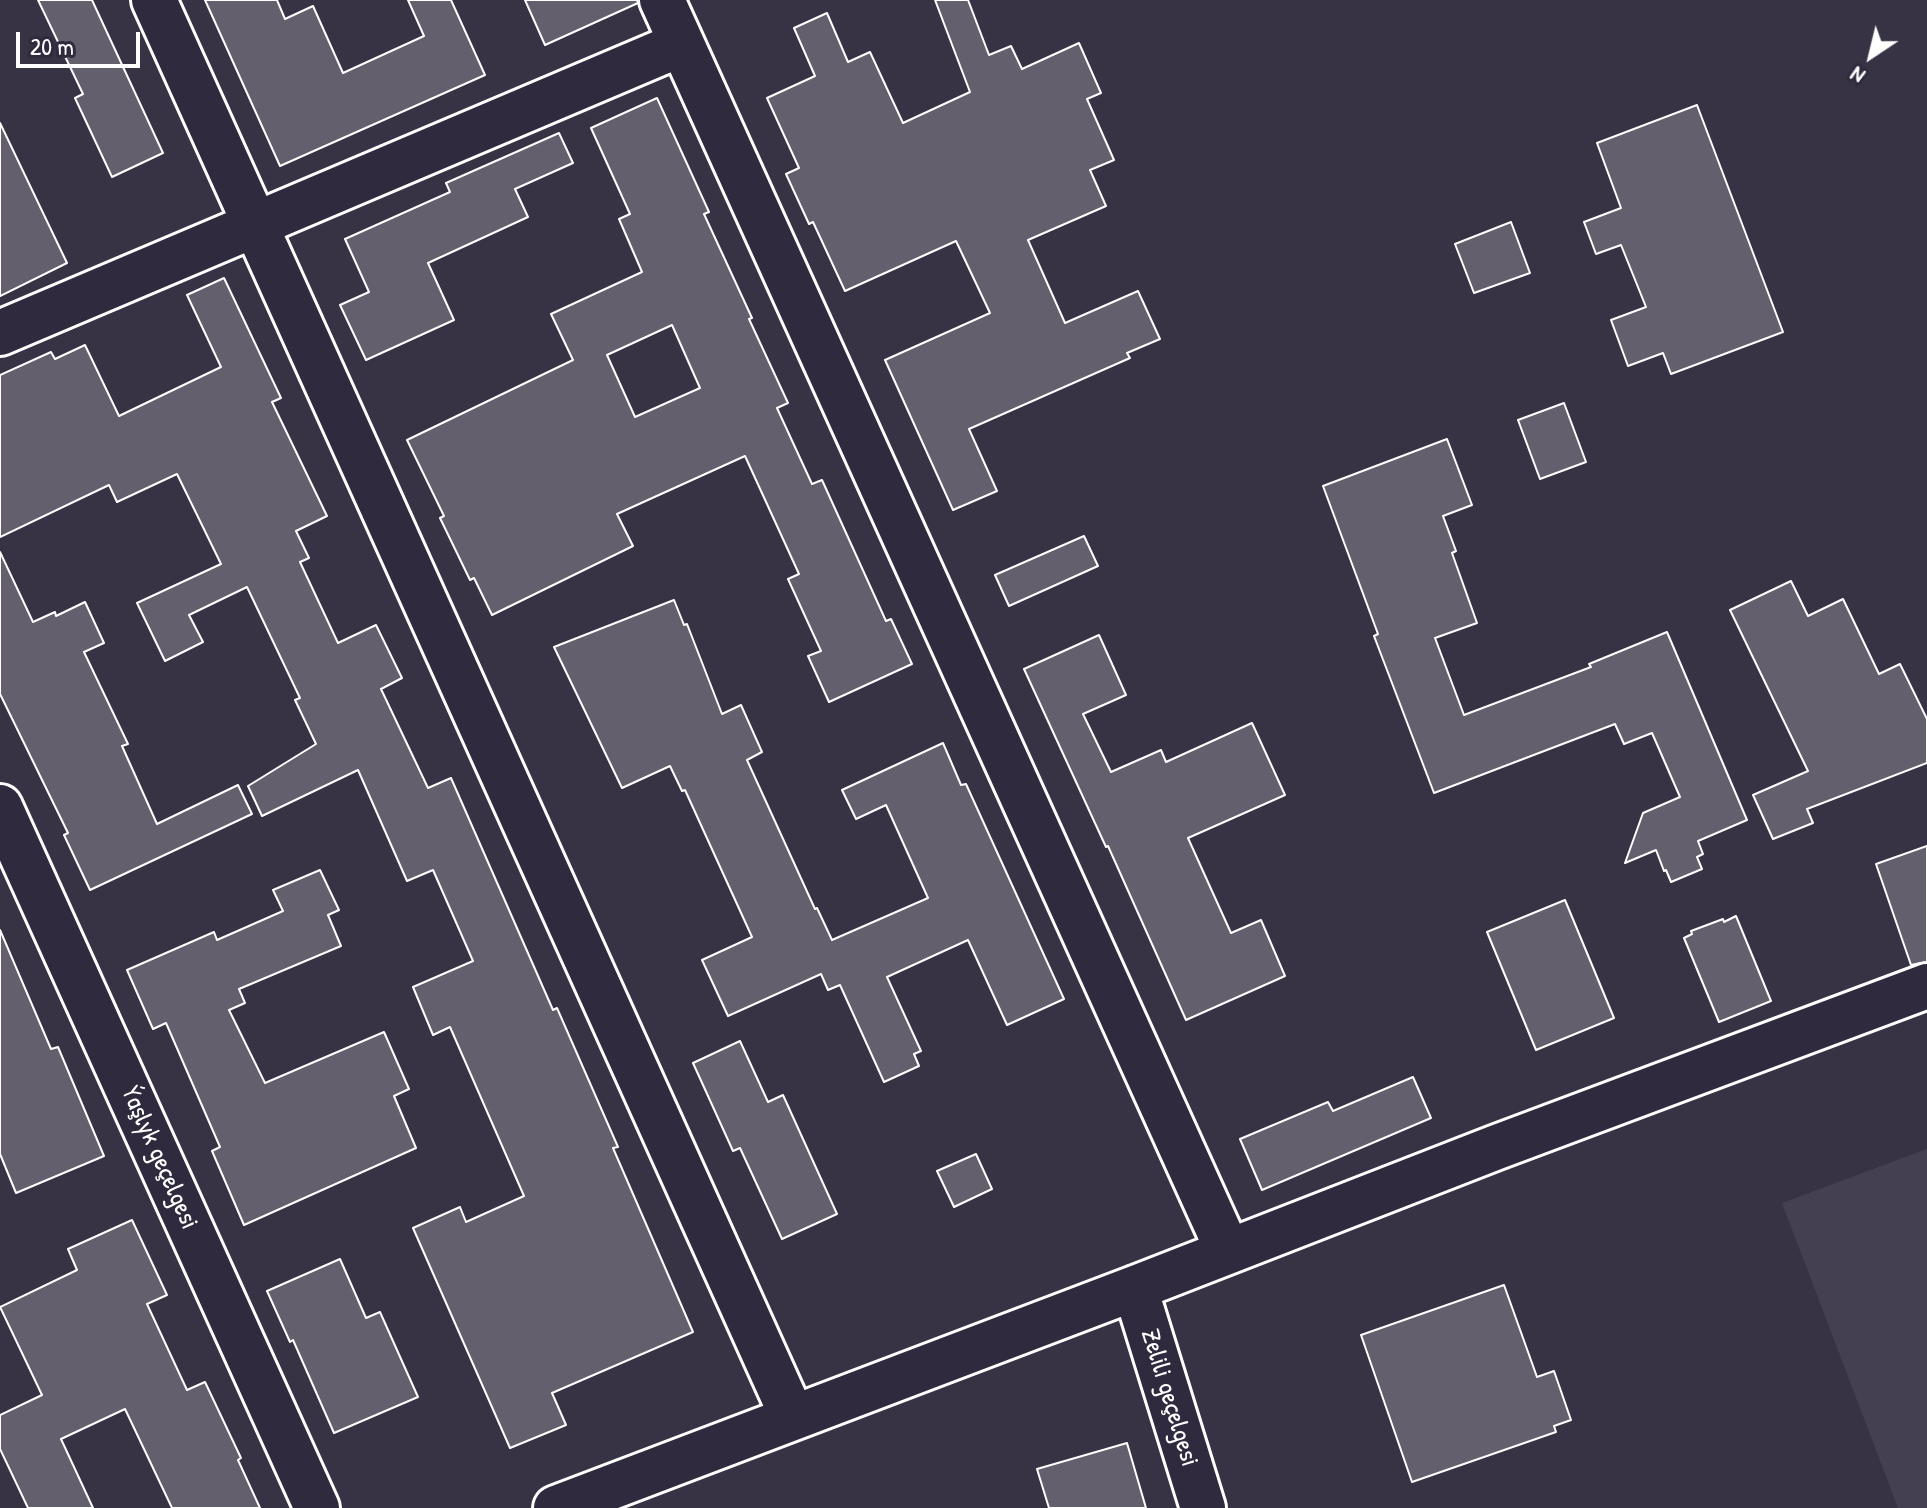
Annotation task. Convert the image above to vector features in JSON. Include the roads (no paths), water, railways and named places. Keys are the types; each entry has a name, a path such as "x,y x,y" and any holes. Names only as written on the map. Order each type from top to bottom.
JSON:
{"street":[{"path":"154,0 793,1418"},
{"path":"662,0 1228,1251"},
{"path":"0,333 681,44"},
{"name":"Ýaşlyk geçelgesi","path":"0,807 317,1508"},
{"path":"556,1508 1497,1147 1927,986"},
{"name":"Zelili geçelgesi","path":"1135,1288 1203,1508"}]}
